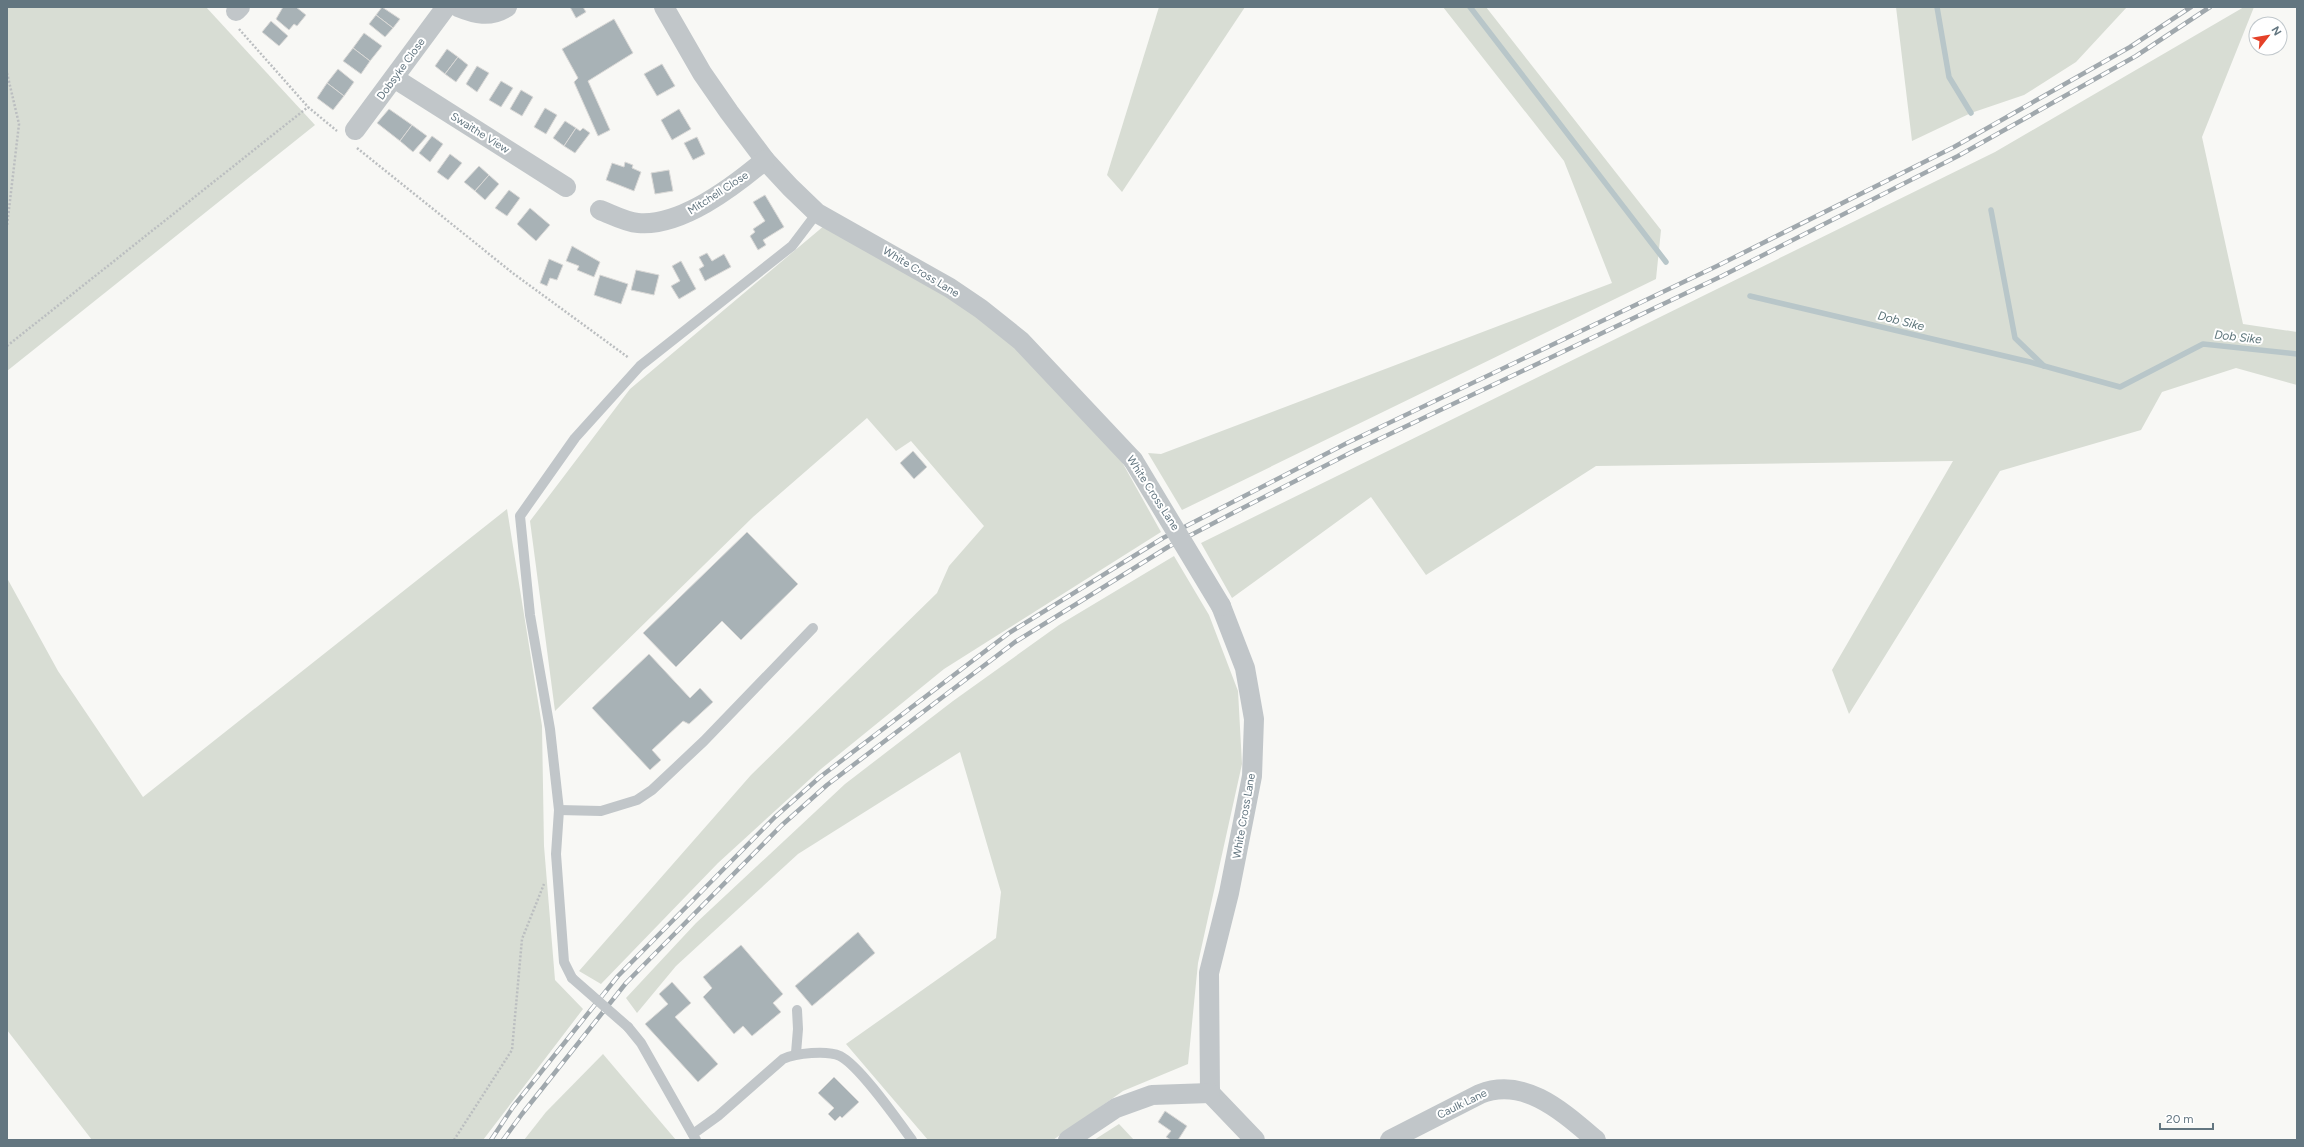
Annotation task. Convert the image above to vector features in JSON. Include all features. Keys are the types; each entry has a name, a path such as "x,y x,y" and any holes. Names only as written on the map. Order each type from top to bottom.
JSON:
{"street":[{"name":"Dobsyke Close","path":"350,137 446,7"},
{"path":"458,7 483,15 493,14 507,7"},
{"name":"White Cross Lane","path":"664,7 702,73 764,160 817,213 950,288 981,309 1021,341 1133,460 1221,606 1245,668 1254,720 1252,776 1229,893 1209,973 1210,1093"},
{"name":"Swaithe View","path":"394,78 566,187"},
{"name":"Mitchell Close","path":"600,210 637,223 672,220 696,208 764,160"},
{"name":"Caulk Lane","path":"1390,1140 1480,1094 1493,1089 1508,1089 1537,1096 1573,1121 1596,1140"},
{"path":"1068,1140 1116,1108 1152,1095 1210,1093 1255,1140"}],"lane":[{"path":"817,213 792,246 640,366 574,438 520,516 530,615 550,729 558,810 556,854 564,962 572,978 628,1027 641,1043 695,1137 783,1059 796,1053 840,1056 854,1067 912,1140"},
{"path":"558,810 601,811 637,800 652,790 704,741 813,628"},
{"path":"796,1053 798,1029 797,1010"}],"path":[{"path":"237,14 308,107 350,137 514,274 640,366"},
{"path":"7,73 19,124 7,226"},
{"path":"7,346 308,107"},
{"path":"454,1140 512,1050 522,939 545,882"}],"shaded area":[{"path":"7,7 206,7 315,125 7,371"},
{"path":"1159,7 1245,7 1122,192 1107,175"},
{"path":"1443,7 1486,7 1661,230 1656,279 1182,510 1148,453 1161,454 1612,283 1564,161"},
{"path":"1896,7 2127,7 2076,62 2024,95 1971,113 1912,141"},
{"path":"2244,7 2254,7 2250,16 2248,16 2248,22 2202,137 2243,324 2297,332 2297,385 2236,368 2162,392 2141,430 2000,471 1849,714 1832,670 1953,461 1596,466 1426,575 1371,497 1232,598 1201,543 1995,152"},
{"path":"825,225 947,291 1020,348 1122,462 1161,532 944,669 821,769 718,863 601,984 579,971 751,775 937,593 949,566 984,526 911,441 896,451 867,418 753,517 555,711 530,521 630,389"},
{"path":"507,509 542,726 544,846 555,980 583,1009 483,1140 92,1140 7,1030 7,578 58,671 143,797"},
{"path":"1174,556 1209,615 1238,691 1242,764 1198,963 1188,1064 1123,1091 1053,1140 928,1140 846,1044 996,938 1001,892 960,752 798,854 676,966 637,1013 626,998 696,923 845,784 953,701 1059,625"},
{"path":"603,1054 676,1140 524,1140 546,1112"},
{"path":"1119,1124 1134,1140 1094,1140"}],"building":[{"path":"283,7 296,7 306,15 297,26 294,24 289,30 276,19"},
{"path":"382,7 400,19 393,28 376,15"},
{"path":"570,7 583,7 586,12 576,18"},
{"path":"376,15 393,28 385,37 369,24"},
{"path":"614,19 633,53 588,81 610,130 598,136 574,82 578,78 562,49"},
{"path":"271,21 288,36 279,46 262,32"},
{"path":"364,33 382,46 370,61 353,48"},
{"path":"353,48 370,61 361,74 343,61"},
{"path":"447,49 458,57 445,74 435,66"},
{"path":"458,57 468,65 456,82 445,74"},
{"path":"662,64 675,86 657,96 644,74"},
{"path":"477,66 489,73 477,92 466,84"},
{"path":"338,69 354,82 344,96 327,83"},
{"path":"501,81 513,88 501,107 489,100"},
{"path":"327,83 344,96 333,110 317,98"},
{"path":"521,90 533,97 522,116 510,109"},
{"path":"545,108 557,115 546,134 534,127"},
{"path":"389,109 412,125 400,141 377,123"},
{"path":"679,109 691,129 672,140 661,120"},
{"path":"565,121 576,128 564,146 553,138"},
{"path":"412,125 427,136 413,152 400,141"},
{"path":"576,128 580,131 583,128 590,133 575,153 564,146"},
{"path":"432,136 443,144 430,162 419,153"},
{"path":"697,137 705,154 693,160 684,143"},
{"path":"450,154 462,163 448,180 437,172"},
{"path":"625,162 633,165 632,168 641,172 634,191 606,180 612,163 624,167"},
{"path":"479,166 489,175 475,191 464,182"},
{"path":"669,170 673,191 655,194 651,173"},
{"path":"489,175 499,184 485,200 475,191"},
{"path":"509,190 520,198 507,216 495,208"},
{"path":"765,195 784,227 763,240 766,245 758,250 750,236 755,232 753,229 765,221 753,202"},
{"path":"530,208 550,225 536,241 517,224"},
{"path":"572,246 600,262 594,277 577,270 579,266 566,261"},
{"path":"707,253 712,261 724,254 731,267 705,281 699,269 704,266 699,257"},
{"path":"549,259 563,265 557,280 550,278 547,286 540,283"},
{"path":"681,261 696,289 679,299 671,286 680,281 672,266"},
{"path":"636,270 659,275 654,295 631,290"},
{"path":"600,275 628,284 621,304 594,295"},
{"path":"913,451 927,467 914,479 900,463"},
{"path":"747,532 798,584 741,640 722,621 676,667 643,633"},
{"path":"649,654 690,698 700,688 713,702 689,724 683,721 652,750 661,760 650,770 592,708"},
{"path":"858,932 875,953 812,1006 795,986"},
{"path":"741,945 783,994 773,1003 781,1012 752,1036 743,1026 734,1034 703,997 712,988 703,977"},
{"path":"672,982 691,1003 675,1017 718,1064 698,1082 645,1024 668,1004 659,994"},
{"path":"834,1077 859,1102 842,1118 840,1116 835,1121 828,1114 834,1108 818,1093"},
{"path":"1165,1111 1187,1126 1178,1140 1171,1140 1166,1137 1171,1131 1158,1122"}],"waterway":[{"path":"1470,7 1666,262"},
{"name":"Dob Sike","path":"1937,7 1949,77 1971,113"},
{"name":"Dob Sike","path":"1991,210 2015,338 2044,366"},
{"name":"Dob Sike","path":"1750,296 2030,362 2120,387 2203,344 2297,354"}],"railway":[{"path":"491,1140 513,1107 618,976 775,817 820,777 1009,633 1163,538 1347,443 1717,266 1954,147 2130,47 2191,7"},
{"path":"503,1140 626,983 782,825 827,785 1015,642 1168,547 1229,515 1352,452 1722,276 1958,156 2136,56 2210,7"}]}
